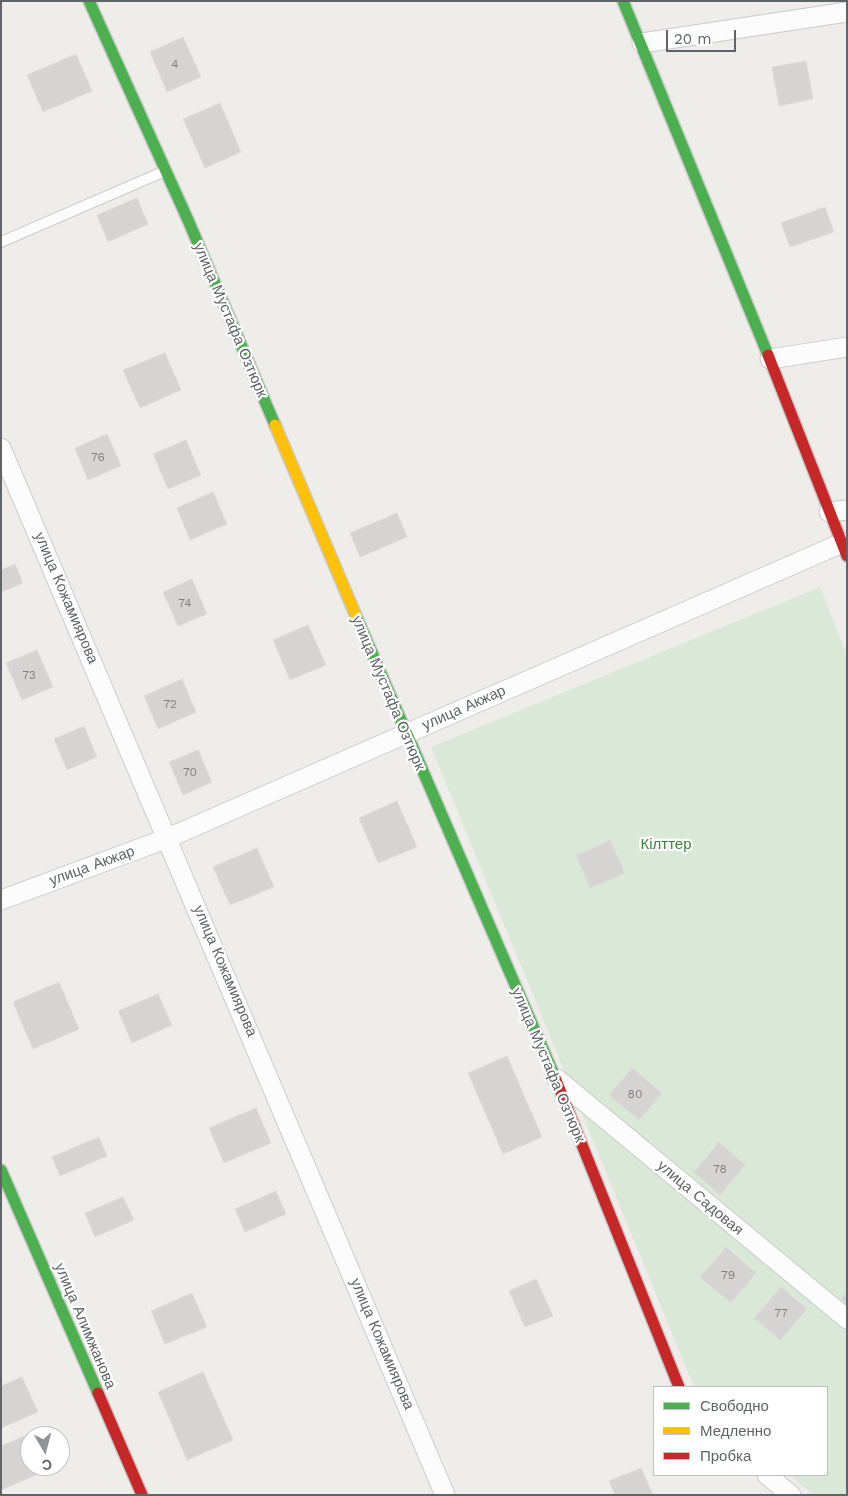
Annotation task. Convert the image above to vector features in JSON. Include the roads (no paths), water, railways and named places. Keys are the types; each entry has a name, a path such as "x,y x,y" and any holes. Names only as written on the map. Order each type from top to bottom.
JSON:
{"street":[{"name":"улица Мустафа Озтюрк","path":"89,1 165,171 554,1076 679,1386"},
{"path":"623,1 642,43 770,359 838,511 844,549"},
{"path":"642,43 847,12"},
{"path":"770,359 847,347"},
{"name":"улица Кожамиярова","path":"1,448 445,1495"},
{"name":"улица Акжар","path":"1,900 168,838 406,734 844,549"},
{"name":"улица Садовая","path":"554,1076 847,1319"},
{"name":"улица Алимжанова","path":"1,1170 142,1495"},
{"path":"768,1476 791,1495"}],"lane":[{"path":"1,242 165,171"}],"park label":[{"name":"Кілттер","path":"666,845"}]}
